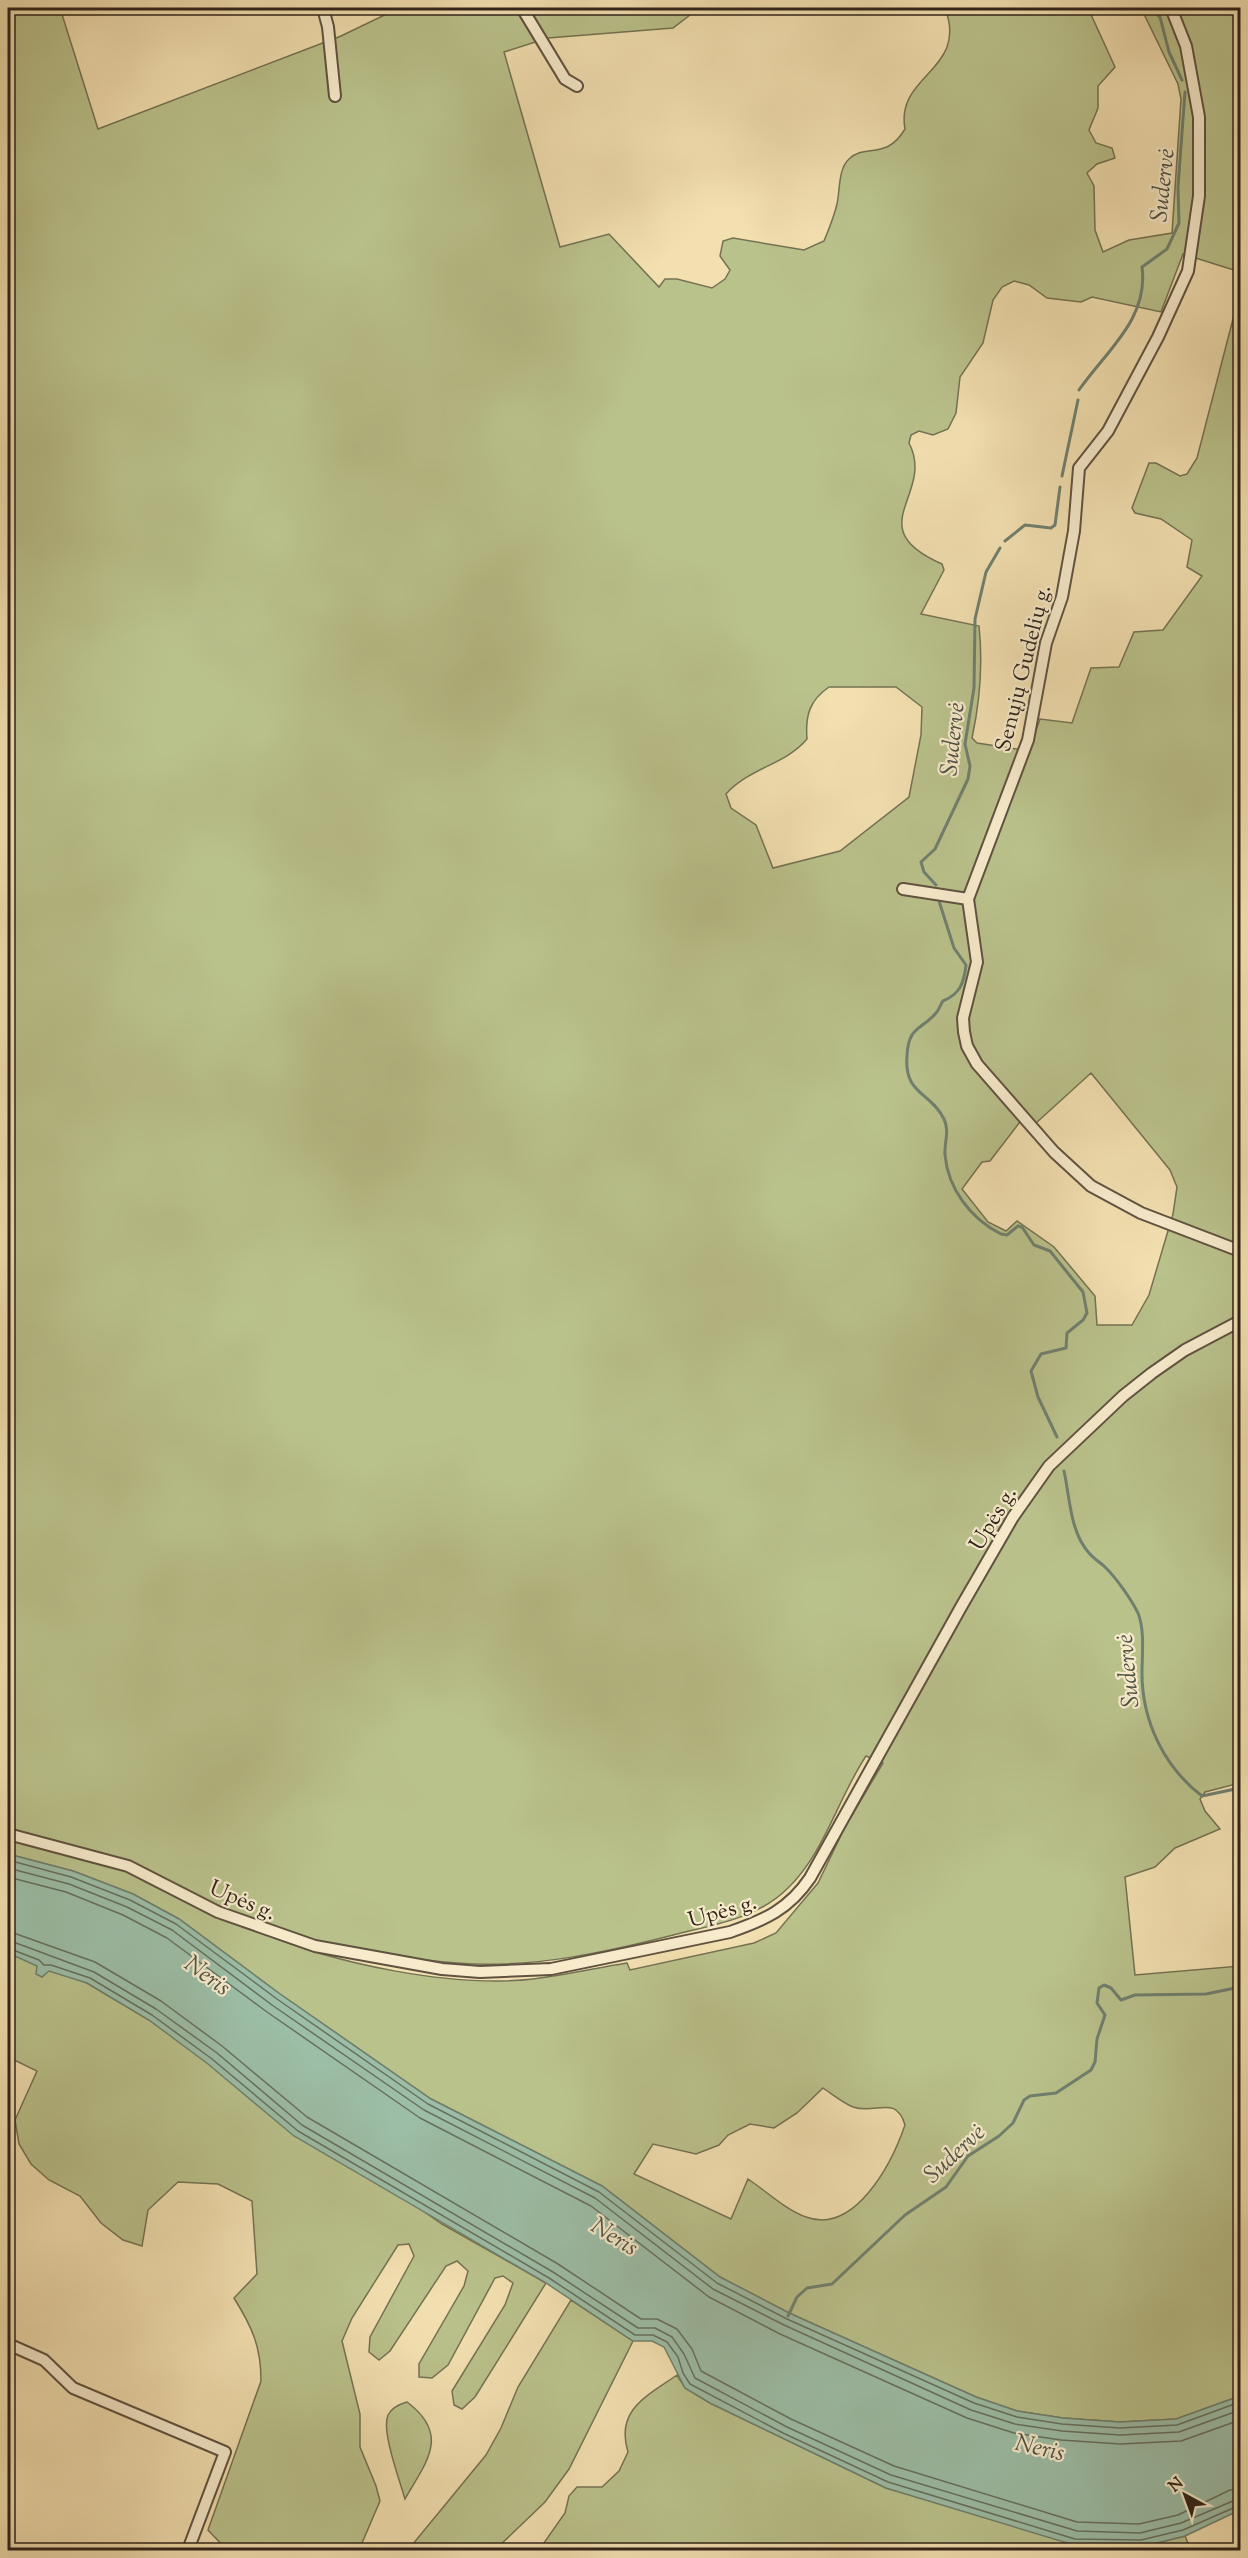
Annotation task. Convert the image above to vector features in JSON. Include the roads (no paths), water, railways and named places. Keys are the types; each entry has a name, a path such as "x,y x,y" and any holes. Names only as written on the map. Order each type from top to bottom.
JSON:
{"street":[{"path":"323,8 328,27 335,96"},
{"path":"522,8 565,79 577,86"},
{"name":"Senųjų Gudelių g.","path":"1171,8 1186,46 1199,117 1199,196 1188,271 1158,337 1108,431 1079,468 1074,531 1062,597 1046,643 1028,740 968,899 977,962 963,1018 967,1046 977,1065 1054,1152 1091,1186 1141,1213 1240,1251"},
{"path":"903,889 968,899"},
{"name":"Upės g.","path":"8,1834 128,1866 218,1911 315,1947 442,1969 480,1972 551,1969 730,1932 762,1921 784,1909 798,1896 810,1878 1013,1517 1049,1466 1123,1396 1152,1372 1185,1350 1240,1321"},
{"path":"8,2344 44,2360 73,2388 225,2452 188,2550"}],"water":[{"name":"Neris","path":"8,1854 73,1871 133,1894 179,1919 280,1994 431,2099 602,2186 720,2277 789,2313 976,2397 1017,2411 1063,2418 1120,2422 1176,2419 1240,2396 1240,2510 1185,2536 1141,2547 1074,2545 886,2488 710,2403 685,2388 664,2347 652,2341 633,2341 546,2283 294,2136 208,2064 149,2020 87,1983 49,1971 42,1977 36,1974 37,1966 8,1953"}],"waterway":[{"name":"Sudervė","path":"1149,8 1160,17 1169,52 1182,80"},
{"name":"Sudervė","path":"1079,390 1113,348 1132,318 1139,303 1142,267 1167,249 1179,223 1178,187 1185,92"},
{"name":"Sudervė","path":"1062,476 1078,400"},
{"name":"Sudervė","path":"1005,541 1025,525 1051,528 1055,525 1060,487"},
{"name":"Sudervė","path":"936,885 924,872 921,862 935,849 968,779 970,766 965,744 974,688 975,619 986,572 1000,548"},
{"name":"Sudervė","path":"939,901 954,948 966,965 965,971 957,991 943,1001 936,1013 910,1039 907,1069 914,1086 932,1103 944,1119 947,1128 945,1150 947,1168 963,1202 980,1220 1001,1234 1007,1235 1018,1226 1022,1227 1034,1245 1050,1251 1083,1292 1087,1313 1083,1320 1067,1333 1066,1348 1041,1354 1031,1371 1038,1397 1057,1437"},
{"name":"Sudervė","path":"1064,1471 1074,1525 1083,1545 1115,1578 1138,1613 1142,1635 1142,1673 1146,1708 1166,1757 1202,1796 1240,1788"},
{"name":"Sudervė","path":"788,2316 797,2297 807,2288 832,2284 905,2215 946,2187 968,2156 999,2136 1013,2123 1024,2100 1030,2096 1056,2093 1091,2070 1095,2062 1097,2039 1105,2015 1097,2003 1099,1988 1104,1985 1111,1988 1121,2000 1135,1995 1206,1994 1240,1987"}]}
